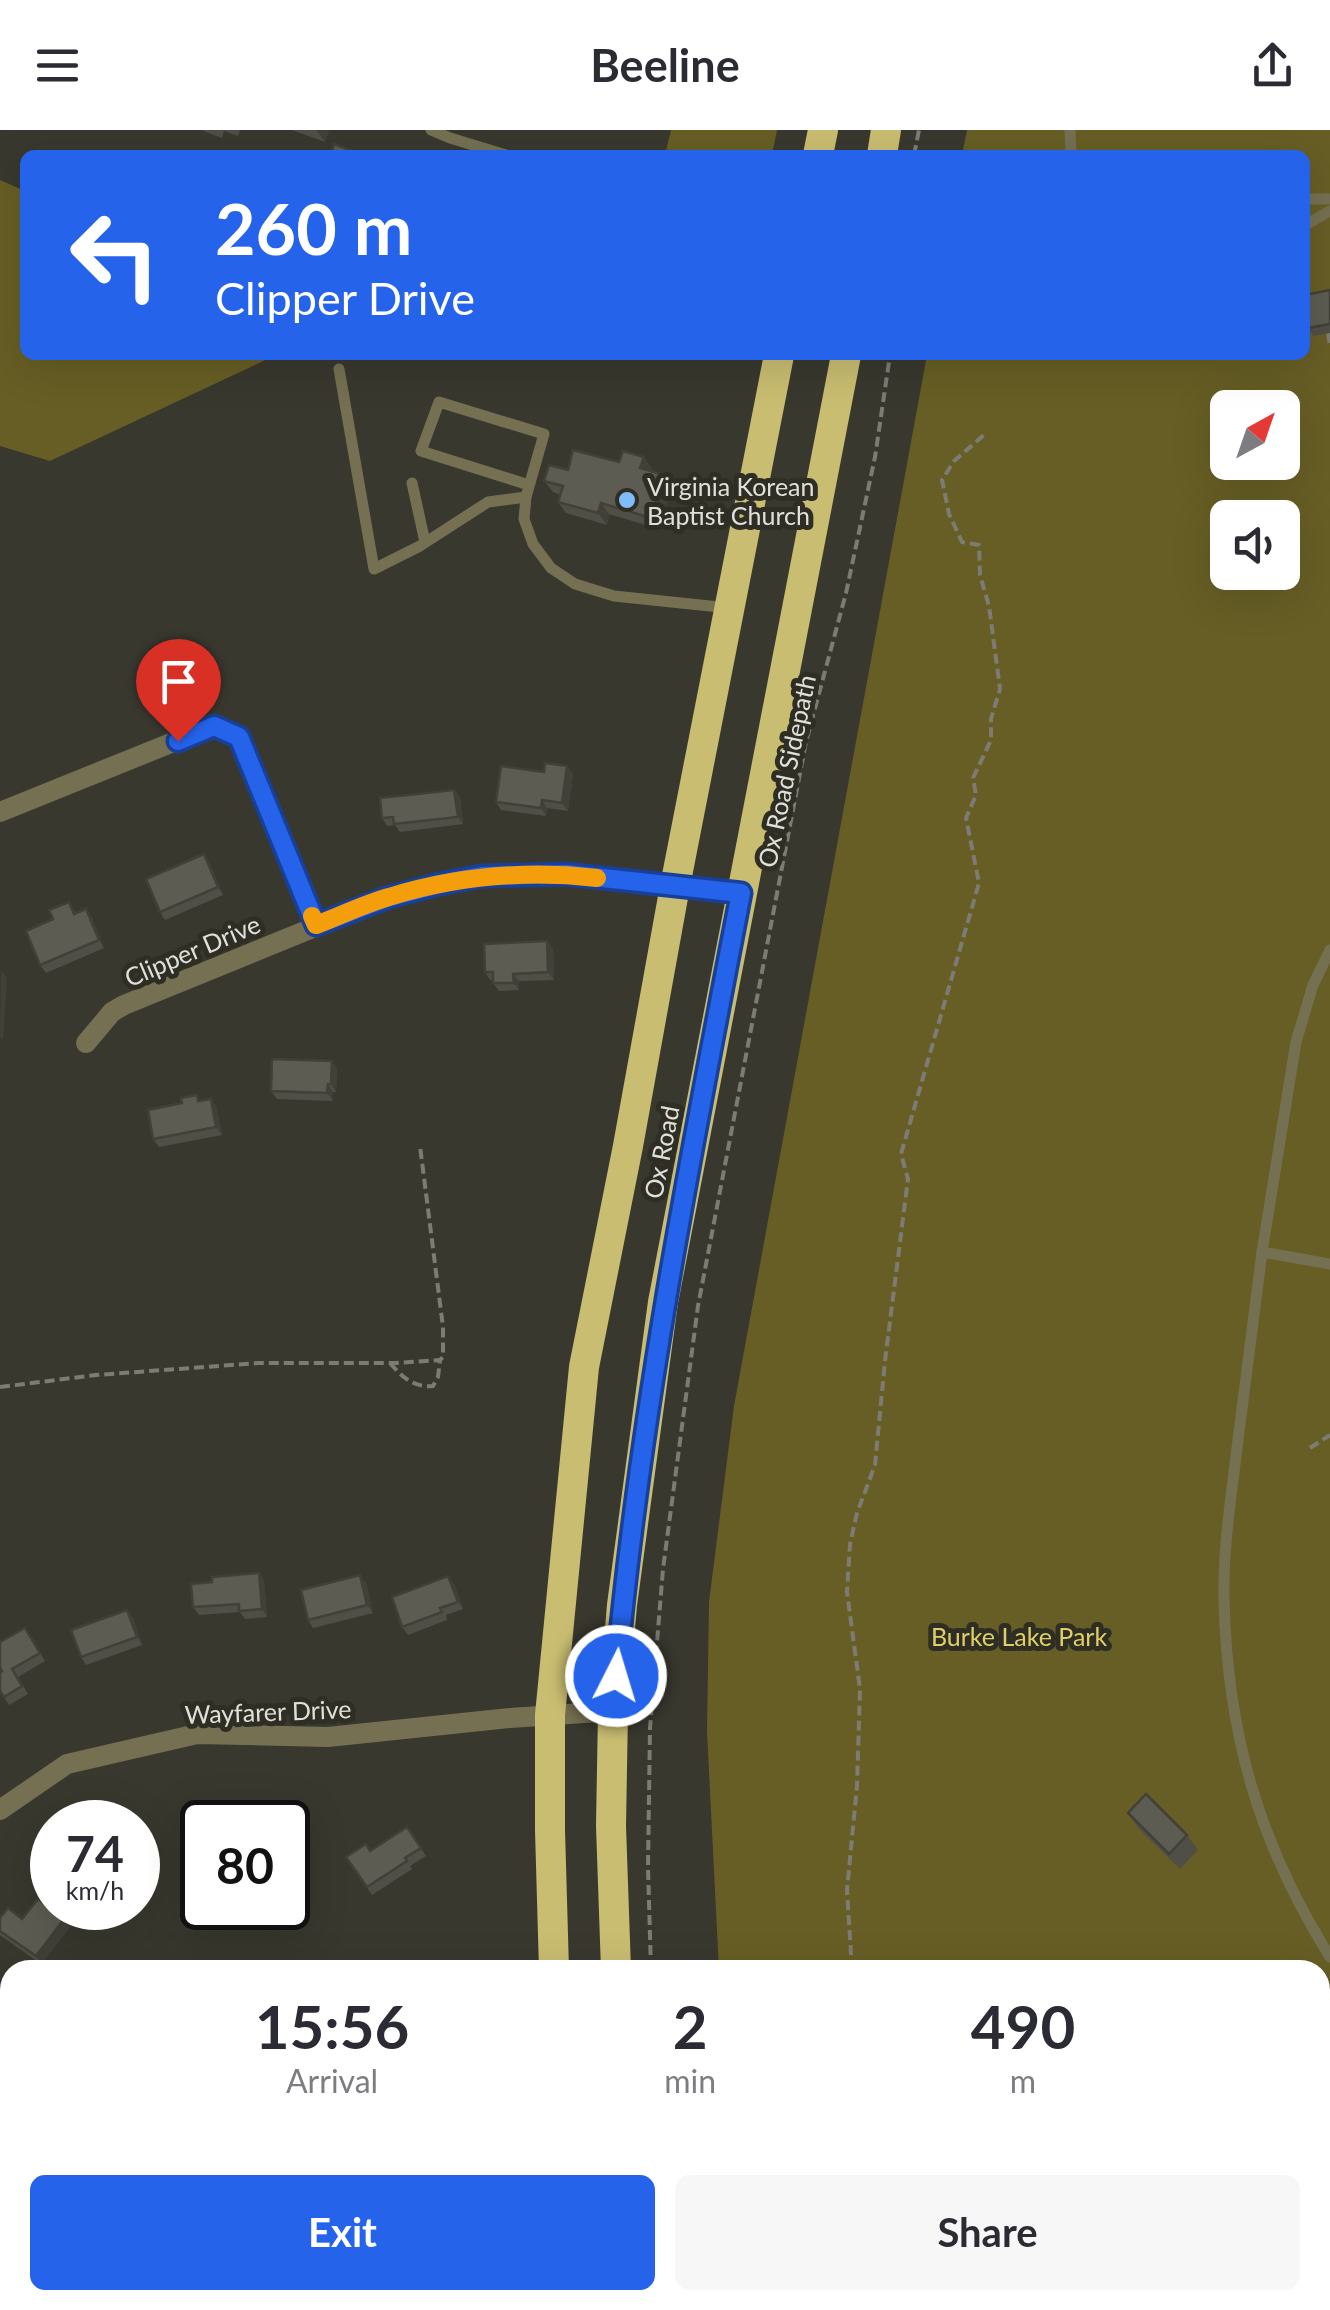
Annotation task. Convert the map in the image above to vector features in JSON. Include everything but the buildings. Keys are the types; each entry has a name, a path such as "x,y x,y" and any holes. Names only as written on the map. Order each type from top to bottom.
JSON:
{"highway":[{"name":"Ox Road","path":"554,1960 550,1715 584,1367 777,360"},
{"name":"Ox Road","path":"616,1960 612,1711 622,1604 664,1302 845,360"}],"street":[{"path":"0,812 214,726 239,737 316,925"},
{"name":"Clipper Drive","path":"86,1043 112,1012 124,1005 386,898 439,884 482,876 566,874 741,893"},
{"name":"Wayfarer Drive","path":"0,1810 67,1764 197,1734 328,1737 612,1711"}],"lane":[{"path":"431,130 490,150"},
{"path":"339,369 374,569 488,502 527,491"},
{"path":"527,491 422,452 438,402 544,434 527,491 524,518 532,544 551,568 574,584 614,596 729,608"},
{"path":"412,483 425,542"},
{"path":"1330,950 1313,984 1296,1042 1262,1252 1228,1522 1224,1595 1227,1663 1240,1746 1261,1820 1292,1892 1330,1957"},
{"path":"1262,1252 1330,1264"}],"path":[{"path":"1328,333 1330,346"},
{"name":"Ox Road Sidepath","path":"651,1960 650,1728 663,1569 698,1306 806,742 846,594 875,456 889,360"},
{"path":"851,1960 847,1890 857,1786 860,1689 847,1592 850,1544 875,1464 908,1179 901,1154 979,883 966,818 976,794 973,778 990,740 991,719 1000,689 989,606 980,575 979,546 962,542 949,514 942,480 954,461 985,434"},
{"path":"390,1363 401,1376 420,1387 433,1386 443,1357 444,1327 420,1146"},
{"path":"0,1387 96,1375 259,1364 440,1360"},
{"path":"1310,1448 1330,1435"}],"green space":[{"path":"671,130 777,130 773,150 666,150"},
{"name":"Burke Lake Park","path":"967,130 1330,130 1330,1960 718,1960 707,1731 709,1602 734,1406 926,360 1310,360 1310,150 963,150"},
{"path":"0,180 20,189 20,360 265,360 50,461 0,446"}],"slow traffic":[{"path":"312,916 316,925 386,898 482,876 566,874 597,878"}],"place":[{"name":"Virginia Korean Baptist Church","path":"627,500"}],"route":[{"path":"178,741 214,726 239,737 316,925 386,898 482,876 566,874 741,893 664,1302 636,1494 616,1676"}]}
